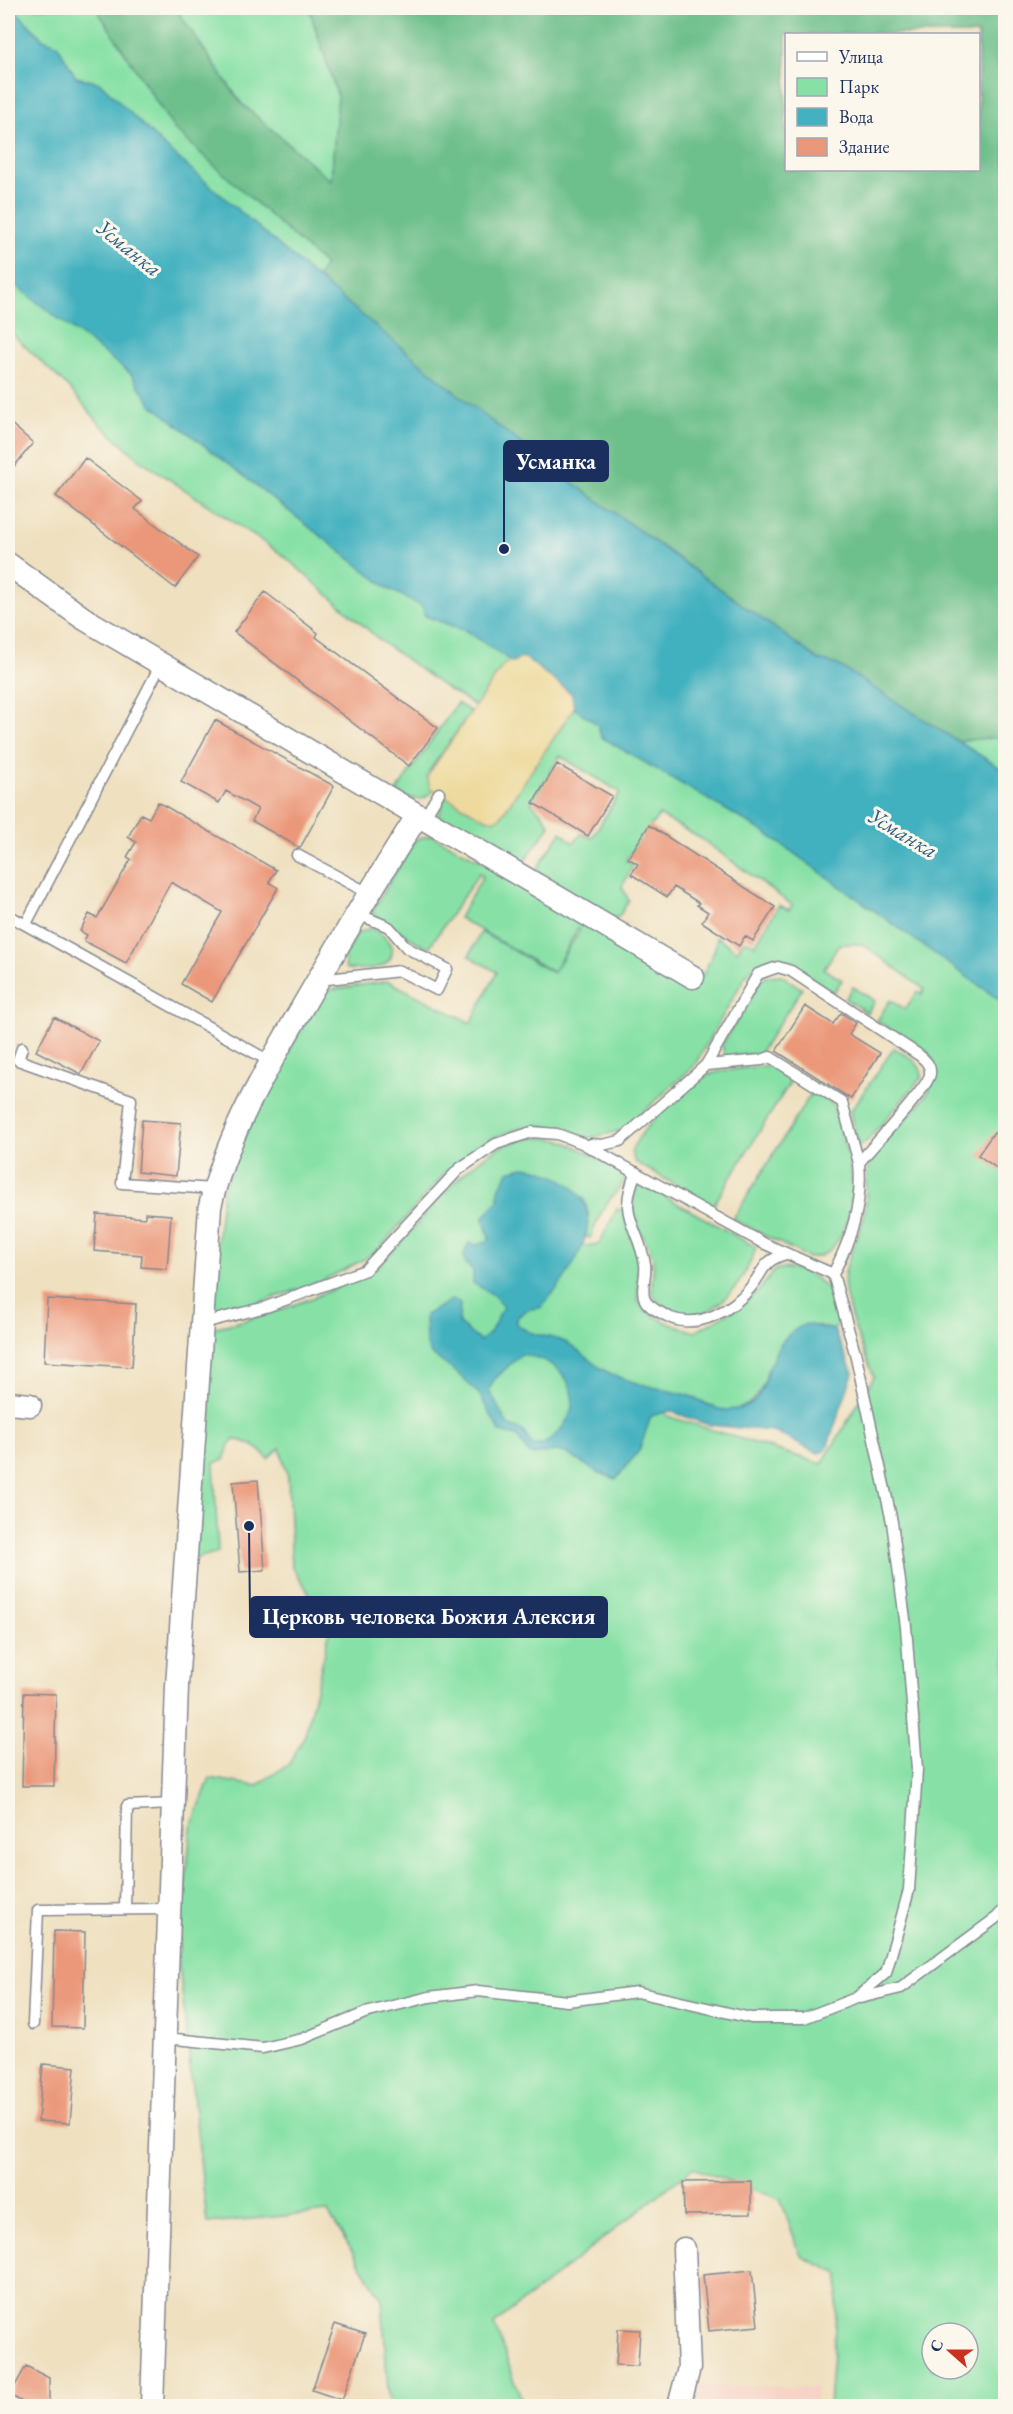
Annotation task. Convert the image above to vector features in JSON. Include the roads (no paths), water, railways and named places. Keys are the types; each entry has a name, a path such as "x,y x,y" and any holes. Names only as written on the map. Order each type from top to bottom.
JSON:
{"street":[{"path":"8,564 83,618 693,977"},
{"path":"153,2406 177,1686 210,1207 229,1148 272,1062 370,894 421,817"},
{"path":"8,1403 30,1405"},
{"path":"679,2406 689,2368 684,2248"}],"lane":[{"path":"26,924 161,664"},
{"path":"421,817 439,793"},
{"path":"297,855 370,894"},
{"path":"319,980 399,971 437,990 447,969 407,948 400,937 389,927 358,914"},
{"path":"8,915 272,1062"},
{"path":"582,1143 602,1145 620,1141 706,1065 758,974 770,968 784,967 919,1055 929,1066 930,1077 923,1088 859,1163"},
{"path":"22,1048 18,1060 131,1100 122,1183 214,1189"},
{"path":"706,1065 762,1060 770,1056 843,1102 859,1163 861,1185 853,1229 833,1274 856,1357 892,1522 906,1627 917,1770 909,1890 886,1973 856,1998"},
{"path":"203,1323 266,1307 365,1270 459,1169 496,1144 532,1132 557,1134 582,1143 786,1254 833,1274"},
{"path":"636,1172 626,1201 630,1221 646,1269 644,1297 646,1303 667,1316 690,1323 700,1322 726,1308 751,1288 771,1258 786,1254"},
{"path":"125,1910 127,1806 173,1804"},
{"path":"166,2038 263,2048 302,2039 365,2013 429,1997 478,1991 567,2001 638,1992 751,2018 804,2018 856,1998 901,1988 996,1918 1005,1908"},
{"path":"33,2025 38,1910 170,1909"}],"water":[{"path":"8,8 13,8 43,39 57,44 76,77 100,83 162,144 317,278 482,414 577,486 819,660 838,665 1005,771 1005,1004 764,832 601,737 598,725 574,708 572,694 524,657 512,662 468,632 425,616 422,606 389,589 151,404 131,374 8,280"},
{"path":"523,1167 556,1176 580,1196 587,1211 587,1228 582,1246 563,1280 540,1308 522,1313 515,1322 527,1331 570,1345 597,1366 612,1374 690,1396 715,1408 726,1410 747,1406 755,1400 761,1391 774,1355 791,1332 806,1324 834,1330 853,1373 826,1450 819,1453 813,1451 772,1431 709,1425 670,1411 651,1416 639,1451 616,1479 597,1472 566,1453 556,1451 534,1455 527,1452 517,1436 500,1432 479,1394 457,1373 431,1354 426,1343 425,1315 453,1299 460,1303 459,1324 480,1341 490,1333 503,1307 494,1295 473,1283 473,1270 463,1257 469,1243 476,1245 490,1240 483,1218 498,1201 499,1189 509,1171","holes":["521,1354 540,1359 555,1367 565,1378 571,1390 572,1404 568,1418 558,1432 543,1445 532,1445 523,1431 508,1425 489,1390 494,1380"]}],"place":[{"name":"Усманка","path":"504,549"},
{"name":"Церковь человека Божия Алексия","path":"249,1526"}]}
